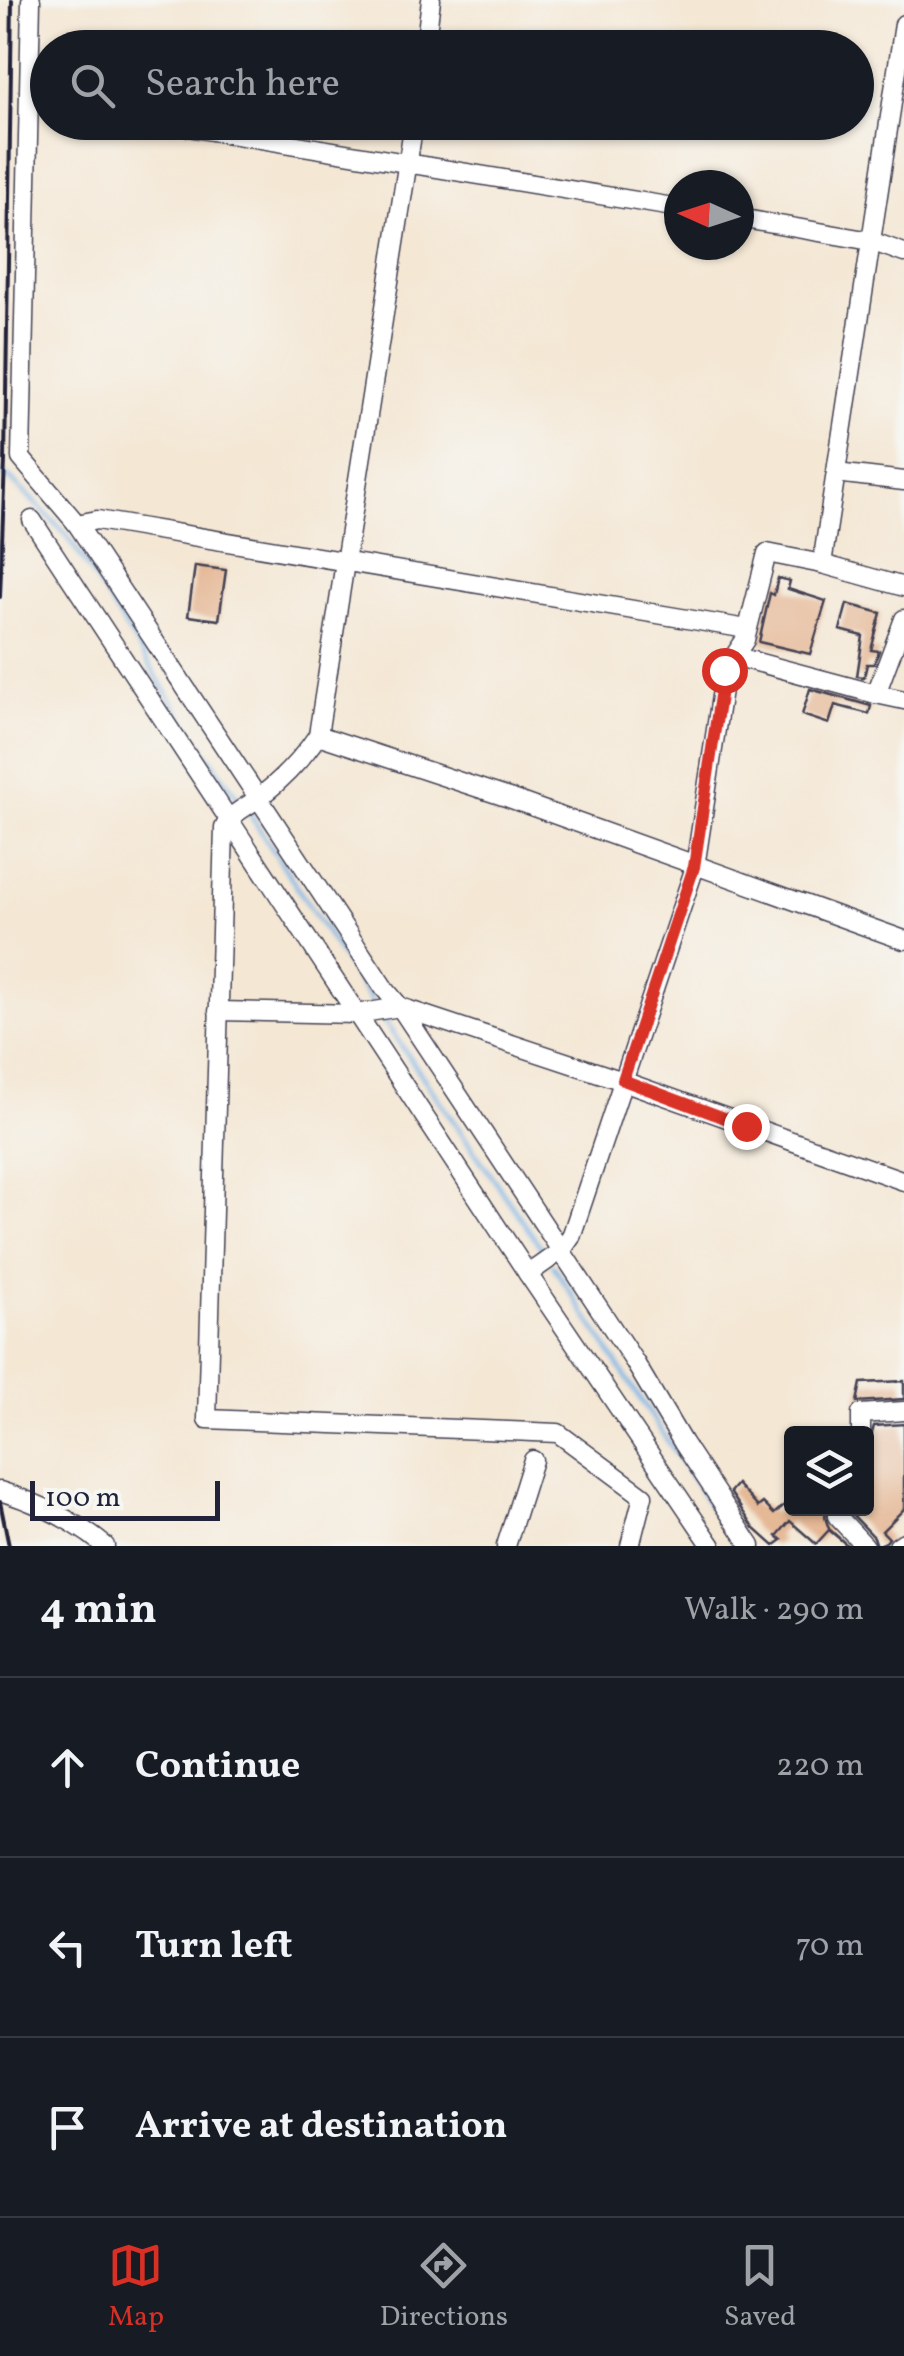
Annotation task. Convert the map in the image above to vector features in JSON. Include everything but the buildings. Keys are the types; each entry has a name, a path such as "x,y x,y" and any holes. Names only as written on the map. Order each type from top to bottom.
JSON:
{"street":[{"path":"31,0 33,30"},
{"path":"427,30 432,0"},
{"path":"822,564 904,24"},
{"path":"37,140 21,458 77,524 562,1250 751,1546"},
{"path":"270,140 664,205"},
{"path":"411,140 318,735 302,760 260,798 228,818 224,828 207,1420 558,1433 642,1496"},
{"path":"754,221 871,241 904,253"},
{"path":"836,473 904,481"},
{"path":"32,520 528,1274 712,1546"},
{"path":"77,524 97,520 747,628"},
{"path":"528,1274 562,1250 571,1237 694,867 724,670 747,628 767,553 904,588"},
{"path":"876,694 904,619"},
{"path":"734,656 904,700"},
{"path":"318,735 509,798 904,940"},
{"path":"218,1011 356,1014 400,1006 904,1180"},
{"path":"861,1426 861,1414 904,1412"},
{"path":"506,1546 533,1460"},
{"path":"630,1546 642,1496 658,1466"},
{"path":"0,1490 84,1528 104,1546"},
{"path":"837,1516 865,1546"}],"waterway":[{"path":"0,473 10,478 67,535 240,801"},
{"path":"249,813 374,1006"},
{"path":"382,1018 545,1253"},
{"path":"553,1265 736,1546"}],"railway":[{"path":"0,597 12,0"},
{"path":"0,1502 9,1546"}],"route":[{"path":"724,670 694,867 623,1080 746,1126"}]}
